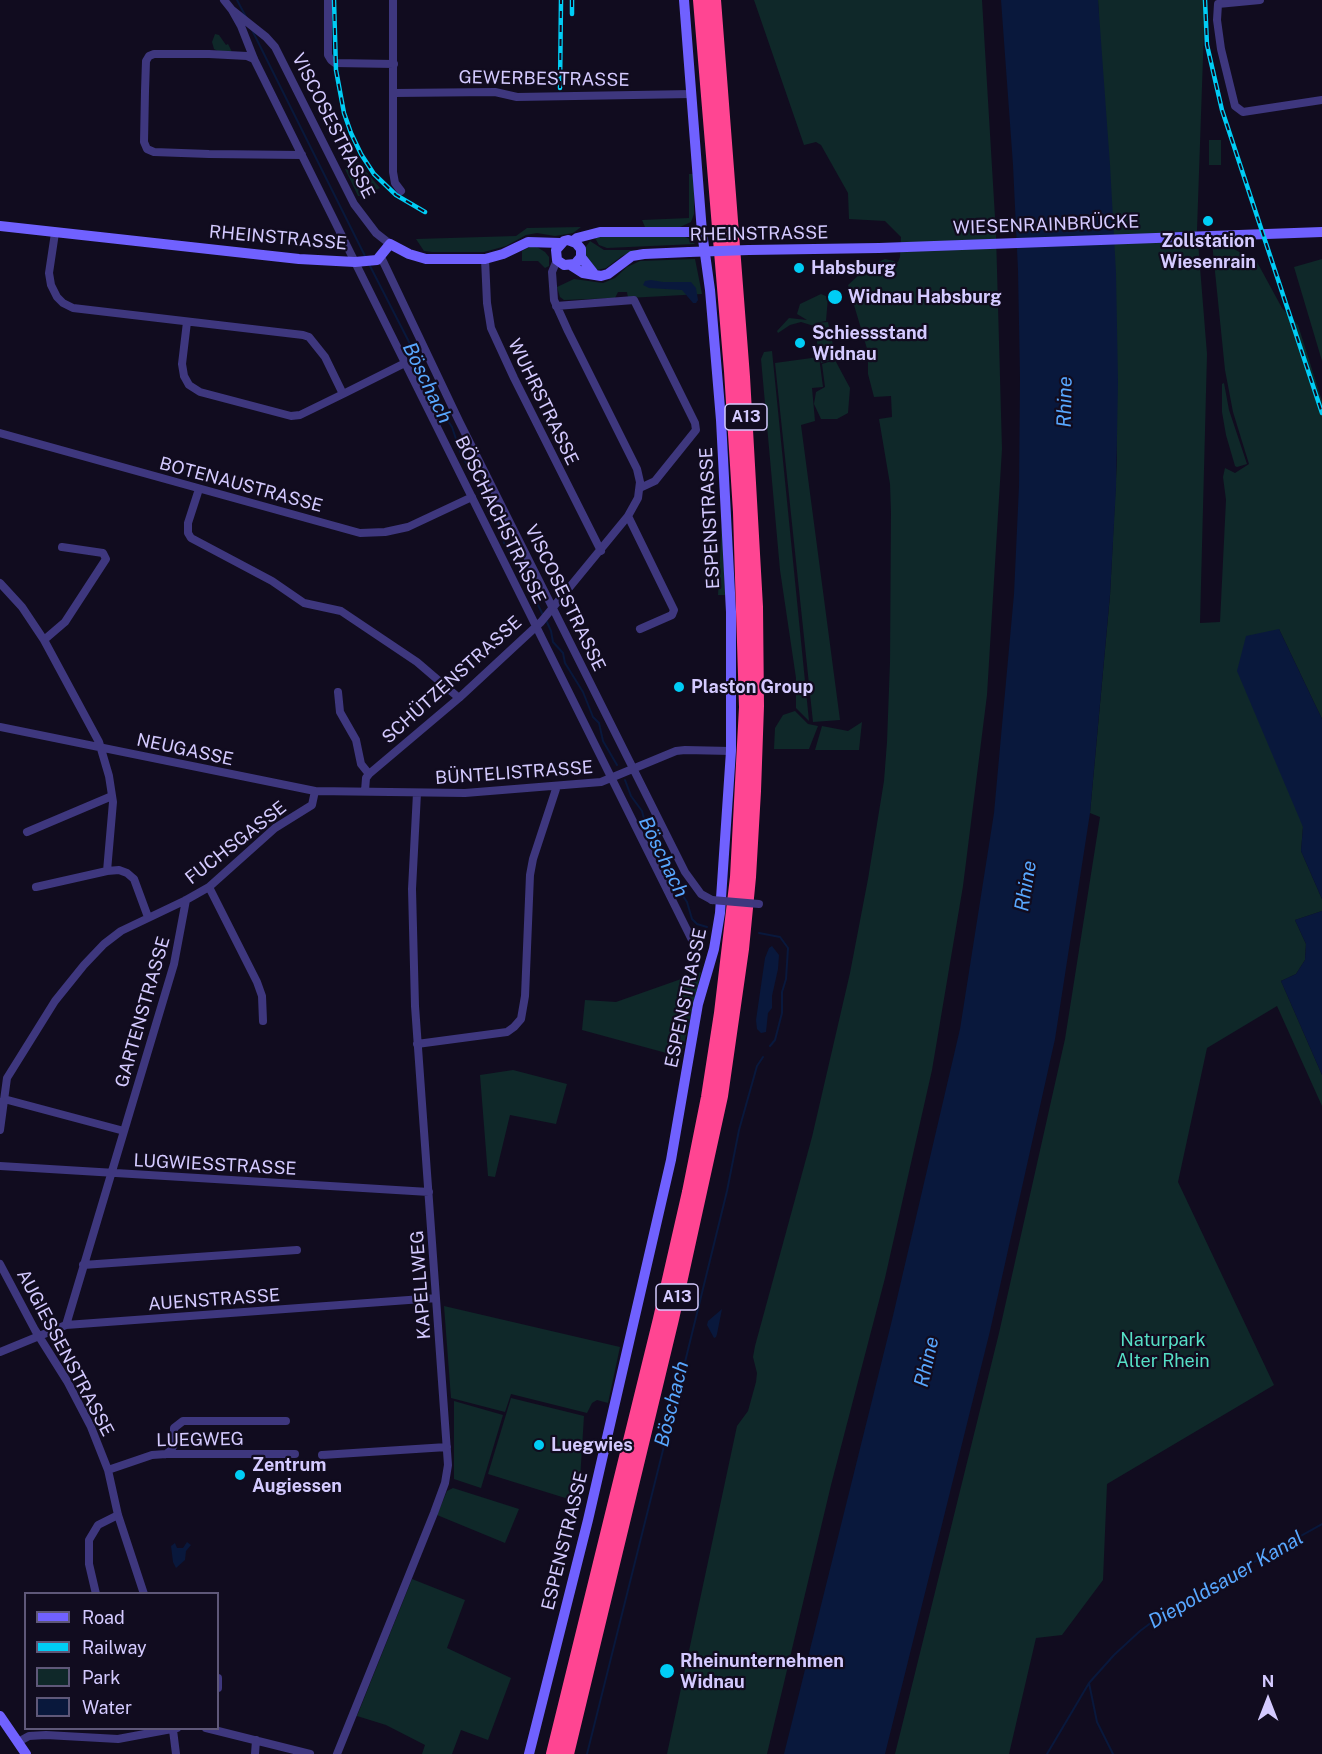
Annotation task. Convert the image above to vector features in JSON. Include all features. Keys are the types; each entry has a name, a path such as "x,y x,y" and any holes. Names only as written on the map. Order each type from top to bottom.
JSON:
{"highway":[{"name":"A13","path":"552,1754 668,1285 708,1097 730,946 746,707 740,512 730,359 700,0"},
{"name":"A13","path":"567,1754 697,1211 721,1096 742,949 748,887 754,791 756,607 743,377 714,0"},
{"name":"A13","path":"546,1754 613,1482 629,1444"}],"street":[{"name":"BÖSCHACHSTRASSE","path":"225,0 236,14 254,59 472,497 538,624 611,778 695,946"},
{"path":"328,0 328,55 330,60 335,63 394,64"},
{"path":"393,0 393,172 395,183 401,191"},
{"name":"ESPENSTRASSE","path":"530,1754 588,1520 666,1183 699,1004 714,949 720,913 731,752 731,612 726,505 711,302 702,232 684,0"},
{"path":"1260,0 1218,2 1217,20 1221,49 1235,106 1243,112 1322,100"},
{"name":"BÖSCHACHSTRASSE","path":"232,10 275,47"},
{"name":"VISCOSESTRASSE","path":"275,47 354,204 376,233 390,244"},
{"path":"254,59 247,56 209,54 149,56 146,61 145,91 144,142 147,149 154,152 209,154 302,154"},
{"name":"GEWERBESTRASSE","path":"394,93 495,92 517,97 692,94"},
{"name":"RHEINSTRASSE","path":"0,226 310,260 357,262 379,258"},
{"path":"552,278 578,262 578,249 588,234 702,232"},
{"name":"WIESENRAINBRÜCKE","path":"894,246 1322,232"},
{"path":"55,233 50,273 51,285 63,303 74,308 286,331 309,337 325,357 343,393"},
{"path":"556,306 634,300 696,423 696,430 655,481 640,488 637,469 556,306 552,292 552,272 557,252 568,240 578,249 595,275"},
{"path":"379,258 390,244 409,254 426,259 485,259 503,254 528,242 540,242 557,252 570,266 583,273 595,275"},
{"name":"RHEINSTRASSE","path":"595,275 608,274 632,256 644,254 894,246"},
{"name":"VISCOSESTRASSE","path":"379,258 552,609 608,716 631,768 685,872 701,894 712,900 759,904"},
{"name":"WUHRSTRASSE","path":"485,259 487,303 491,328 601,550"},
{"path":"187,322 182,364 184,376 189,385 200,392 291,416 300,415 405,363"},
{"name":"BOTENAUSTRASSE","path":"0,434 360,532 385,532 408,527 472,497"},
{"name":"SCHÜTZENSTRASSE","path":"369,774 459,698 538,624 628,516 636,503 640,488"},
{"path":"199,489 188,523 188,534 191,538 272,581 304,603 341,611 417,662 459,698"},
{"path":"628,516 674,610 672,615 640,629"},
{"path":"44,640 64,622 106,559 103,553 62,548"},
{"path":"0,583 22,607 44,640 92,726 100,747 109,776 112,796 107,871"},
{"path":"338,692 340,712 356,740 361,764 369,774 365,783 365,791"},
{"name":"NEUGASSE","path":"0,727 315,791 365,791"},
{"name":"BÜNTELISTRASSE","path":"365,791 465,794 601,782 631,768 685,750 731,752"},
{"path":"417,1044 507,1032 520,1019 525,996 530,875 557,786"},
{"name":"FUCHSGASSE","path":"0,1130 4,1076 55,1001 84,964 121,931 209,887 274,828 312,805 315,791"},
{"name":"KAPELLWEG","path":"337,1754 445,1483 448,1465 412,951 412,889 417,793"},
{"path":"27,832 112,796"},
{"path":"36,887 119,870 134,879 148,917"},
{"path":"209,887 262,996 262,1021"},
{"name":"GARTENSTRASSE","path":"66,1325 174,964 186,900"},
{"path":"4,1099 123,1131"},
{"name":"LUGWIESSTRASSE","path":"0,1166 429,1192"},
{"path":"83,1265 297,1250"},
{"name":"AUGIESSENSTRASSE","path":"0,1264 38,1336 67,1381 91,1427 108,1470 118,1515 144,1592"},
{"name":"AUENSTRASSE","path":"0,1352 66,1325 436,1298"},
{"path":"166,1454 174,1444 174,1428 183,1421 286,1421"},
{"path":"322,1455 447,1447"},
{"name":"LUEGWEG","path":"108,1470 152,1455 295,1454"},
{"path":"96,1592 89,1564 89,1540 98,1525 118,1515"},
{"path":"0,1716 26,1754"},
{"path":"18,1742 30,1736 118,1739 169,1730"},
{"path":"175,1730 176,1754"},
{"path":"215,1730 310,1754"},
{"path":"255,1754 256,1740"}],"green space":[{"path":"754,0 982,0 996,234 1002,449 987,695 963,886 932,1070 885,1278 831,1485 767,1754 667,1754 737,1426 748,1411 756,1382 757,1373 753,1357 755,1346 812,1137 850,973 884,781 887,742 891,512 890,484 879,419 892,417 891,396 874,397 868,374 868,352 848,285 876,263 885,259 898,262 901,237 885,221 849,219 848,193 821,145 816,142 804,145"},
{"name":"Naturpark Alter Rhein","path":"1098,0 1205,0 1197,230 1207,354 1200,623 1220,622 1226,500 1223,477 1225,468 1235,473 1249,464 1233,412 1225,370 1212,242 1225,244 1257,262 1282,308 1298,325 1322,401 1322,719 1279,629 1303,827 1301,851 1322,899 1322,911 1295,920 1306,944 1305,960 1296,974 1281,981 1322,1075 1322,1106 1277,1006 1207,1048 1178,1182 1274,1385 1107,1484 1103,1580 1062,1635 1036,1638 1009,1754 895,1754 999,1333 1065,1039 1100,817 1090,813 1110,595 1117,459"},
{"path":"215,34 219,35 226,45 228,44 232,52 214,49 212,42"},
{"path":"1209,140 1221,140 1221,165 1209,165"},
{"path":"358,162 380,188 361,196 358,196 345,169"},
{"path":"689,174 694,174 694,214 691,222 680,227 645,227 642,220 689,218"},
{"path":"581,227 573,233 555,236 537,233 526,235 506,246 484,252 424,251 416,239 516,236 527,228"},
{"path":"685,237 695,244 607,248 599,245 595,238"},
{"path":"590,241 604,250 637,250 622,256 606,268 597,270 587,262 585,248"},
{"path":"530,247 537,247 545,252 549,257 549,266 545,268 538,261 522,261 522,251"},
{"path":"695,259 702,294 628,298 627,292 618,292 615,298 564,300 560,297 557,287 574,279 603,283 615,278 627,267 640,261"},
{"path":"1322,259 1322,361 1294,267"},
{"path":"821,294 828,297 826,321 815,323 828,322 836,359 821,363 814,326 801,322 790,325 778,333 777,331 789,318 807,320 797,314 800,304"},
{"path":"772,351 809,721 796,708 796,678 780,570 761,359 764,352"},
{"path":"819,357 823,387 812,388 815,421 801,425 840,720 813,722 775,363"},
{"path":"835,360 850,388 848,413 837,419 821,419 814,404 816,392 825,387 822,364"},
{"path":"1224,383 1229,410 1247,464 1237,467 1226,435 1222,412 1222,384"},
{"path":"722,520 725,595 718,595"},
{"path":"795,711 808,724 818,726 809,749 774,749 775,728 783,715"},
{"path":"862,722 859,750 815,750 822,726 848,731"},
{"path":"701,972 681,1057 582,1030 585,1000 616,1002"},
{"path":"513,1070 567,1084 556,1124 510,1115 495,1177 488,1176 480,1075"},
{"path":"444,1306 620,1347 608,1403 597,1400 592,1403 587,1413 511,1394 505,1412 451,1398"},
{"name":"Luegwies","path":"511,1398 584,1416 580,1480 575,1501 488,1474"},
{"name":"Luegwies","path":"454,1401 503,1415 481,1488 454,1479"},
{"path":"453,1488 519,1509 505,1543 437,1515 447,1491"},
{"path":"412,1579 465,1600 447,1648 511,1678 488,1740 461,1730 452,1754 422,1754 425,1745 386,1725 357,1716"}],"water":[{"name":"Rhine","path":"1001,0 1098,0 1116,273 1118,382 1116,488 1110,595 1090,813 1055,1039 990,1331 885,1754 784,1754 892,1320 960,1029 994,813 1014,594 1019,486 1020,378 1013,165"},
{"path":"645,281 691,282 696,288 698,300 693,303 682,290 649,288 643,285"},
{"path":"1279,629 1322,719 1322,899 1301,851 1303,827 1237,671 1246,636"},
{"path":"1322,911 1322,1075 1281,981 1296,974 1305,960 1306,944 1295,920"},
{"path":"772,946 779,955 778,969 766,1032 761,1033 757,1029 756,1020 765,958"},
{"path":"722,1309 717,1334 714,1338 707,1325 708,1321"},
{"path":"187,1542 191,1545 186,1551 185,1560 176,1568 171,1546 175,1543 177,1548 183,1548"}],"waterway":[{"name":"Böschach","path":"237,0 246,17"},
{"name":"Böschach","path":"252,30 365,256"},
{"name":"Böschach","path":"369,264 440,409 452,427 461,454 494,513 504,543 513,555 543,615"},
{"name":"Böschach","path":"546,620 553,642 563,653 565,663 583,692 593,717 599,723 603,741 617,765"},
{"name":"Böschach","path":"625,780 631,796 642,811 646,826 676,876 692,919 697,924 707,927"},
{"name":"Böschach","path":"759,933 780,937 788,948 786,979 782,992 782,1013 775,1040 770,1046"},
{"name":"Böschach","path":"587,1754 727,1191 739,1130 757,1066 763,1057"},
{"name":"Diepoldsauer Kanal","path":"1047,1754 1089,1683 1140,1631 1168,1610 1322,1524"},
{"name":"Böschach","path":"1089,1683 1097,1722 1113,1754"}],"railway":[{"path":"334,0 336,70 344,113 351,133 374,174 396,195 425,212"},
{"path":"560,88 561,0"},
{"path":"572,0 572,14"},
{"path":"1205,0 1207,45 1222,110 1322,413"}],"place":[{"name":"Zollstation Wiesenrain","path":"1208,221"},
{"name":"Habsburg","path":"799,268"},
{"name":"Widnau Habsburg","path":"835,297"},
{"name":"Schiessstand Widnau","path":"800,343"},
{"name":"Plaston Group","path":"679,687"},
{"name":"Luegwies","path":"539,1445"},
{"name":"Zentrum Augiessen","path":"240,1475"},
{"name":"Rheinunternehmen Widnau","path":"667,1671"}]}
